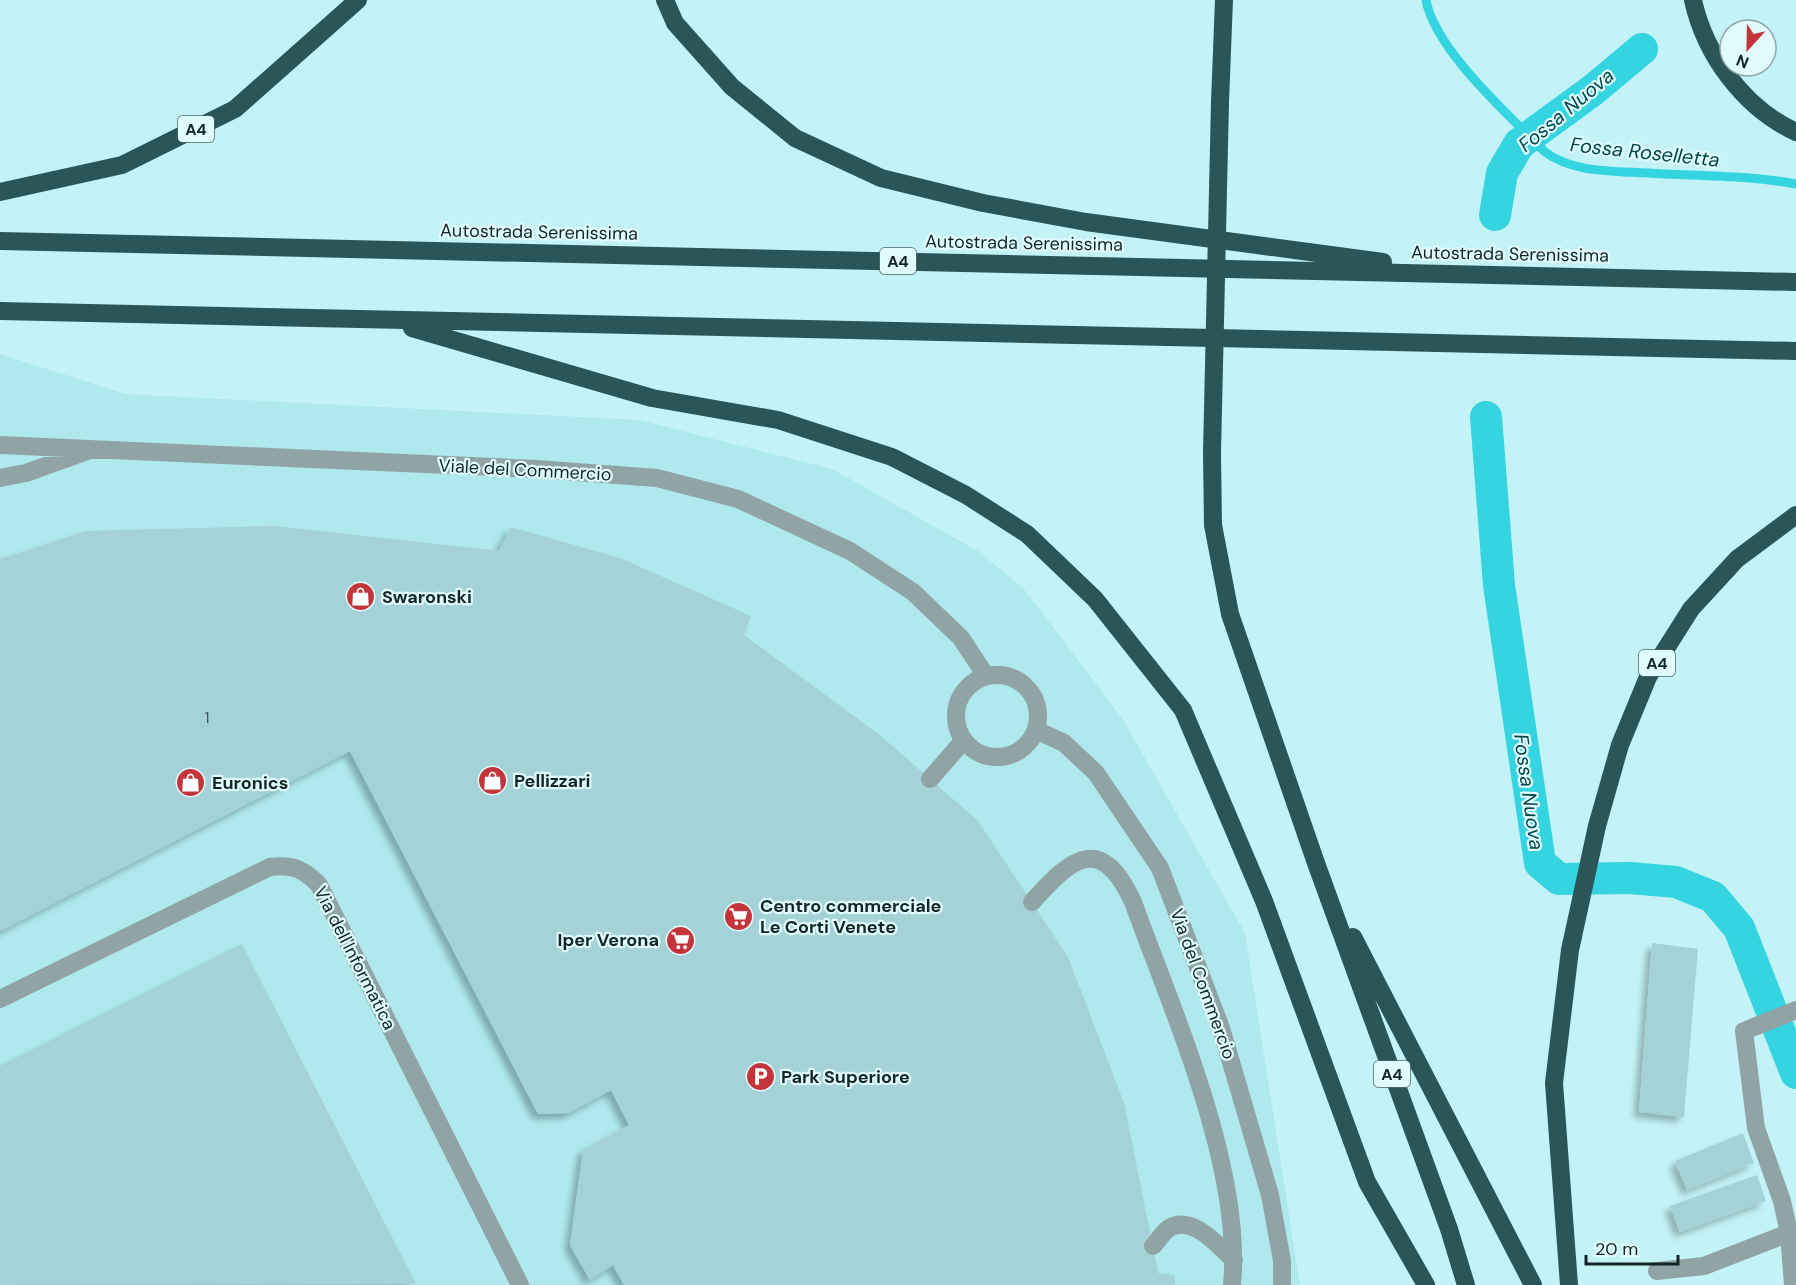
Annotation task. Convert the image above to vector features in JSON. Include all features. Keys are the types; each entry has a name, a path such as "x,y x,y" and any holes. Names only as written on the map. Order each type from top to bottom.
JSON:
{"highway":[{"name":"A4","path":"0,192 122,165 235,109 358,0"},
{"name":"A4","path":"665,0 675,23 732,87 795,138 881,178 983,203 1086,222 1471,274"},
{"path":"1693,0 1697,18 1709,46 1732,81 1759,109 1796,132"},
{"name":"A4","path":"1226,5 1220,102 1212,453 1213,525 1230,614 1316,863 1449,1229 1466,1285"},
{"name":"Autostrada Serenissima","path":"0,241 1796,282"},
{"path":"0,311 1796,351"},
{"path":"387,321 652,398 778,420 880,453 966,495 1027,534 1095,599 1183,710 1264,901 1367,1182 1426,1285"},
{"name":"A4","path":"1569,1285 1554,1083 1570,950 1590,857 1620,745 1648,677 1699,601 1737,559 1796,515"},
{"name":"A4","path":"1316,863 1462,1152 1533,1285"}],"street":[{"name":"Viale del Commercio","path":"0,445 580,472 657,478 726,496 850,551 913,592 961,638 986,676"},
{"path":"0,478 26,473 95,448"},
{"path":"1000,675 1013,678 1031,692 1038,711 1036,730 1022,749 1012,755 998,757 974,750 958,730 955,716 961,695 973,682 986,676 1000,675"},
{"name":"Via del Commercio","path":"1036,730 1064,743 1096,773 1160,868 1221,1028 1270,1195 1282,1261 1281,1285"},
{"path":"930,779 964,740"},
{"path":"1032,902 1058,873 1075,861 1091,858 1110,866 1123,880 1133,902 1212,1124 1226,1194 1234,1260 1232,1285"},
{"name":"Via dell'Informatica","path":"0,999 270,867 289,864 308,873 323,893 520,1285"},
{"path":"1793,1285 1789,1233 1782,1201 1756,1128 1743,1031 1796,1010"},
{"path":"1153,1246 1169,1228 1183,1225 1201,1231 1234,1260"},
{"path":"1658,1271 1704,1266 1789,1233"}],"shaded area":[{"path":"0,354 125,394 639,420 832,469 978,551 1023,588 1122,718 1245,933 1300,1285 0,1285"}],"building":[{"name":"Centro commerciale Le Corti Venete","path":"274,526 499,551 511,527 620,558 751,616 744,635 881,736 978,821 1068,957 1124,1103 1158,1273 1175,1275 1175,1285 624,1285 613,1265 590,1280 570,1245 583,1150 629,1125 611,1090 569,1113 538,1114 350,751 0,931 0,559 86,531"},
{"path":"1652,943 1698,949 1684,1117 1639,1112"},
{"path":"242,944 416,1284 0,1285 0,1066"},
{"path":"1743,1133 1754,1163 1687,1190 1675,1161"},
{"path":"1757,1175 1766,1201 1680,1232 1670,1206"}],"waterway":[{"name":"Fossa Roselletta","path":"1426,0 1432,19 1443,40 1475,81 1545,152 1556,159 1594,170 1741,177 1796,184"},
{"name":"Fossa Nuova","path":"1495,215 1502,173 1519,144 1593,90 1642,49"},
{"name":"Fossa Nuova","path":"1486,417 1499,585 1540,863 1559,879 1630,878 1676,882 1713,897 1739,928 1796,1073"}],"place":[{"name":"Swaronski","path":"361,597"},
{"name":"Pellizzari","path":"493,781"},
{"name":"Euronics","path":"191,783"},
{"name":"Centro commerciale Le Corti Venete","path":"739,916"},
{"name":"Iper Verona","path":"680,940"},
{"name":"Park Superiore","path":"760,1077"}]}
